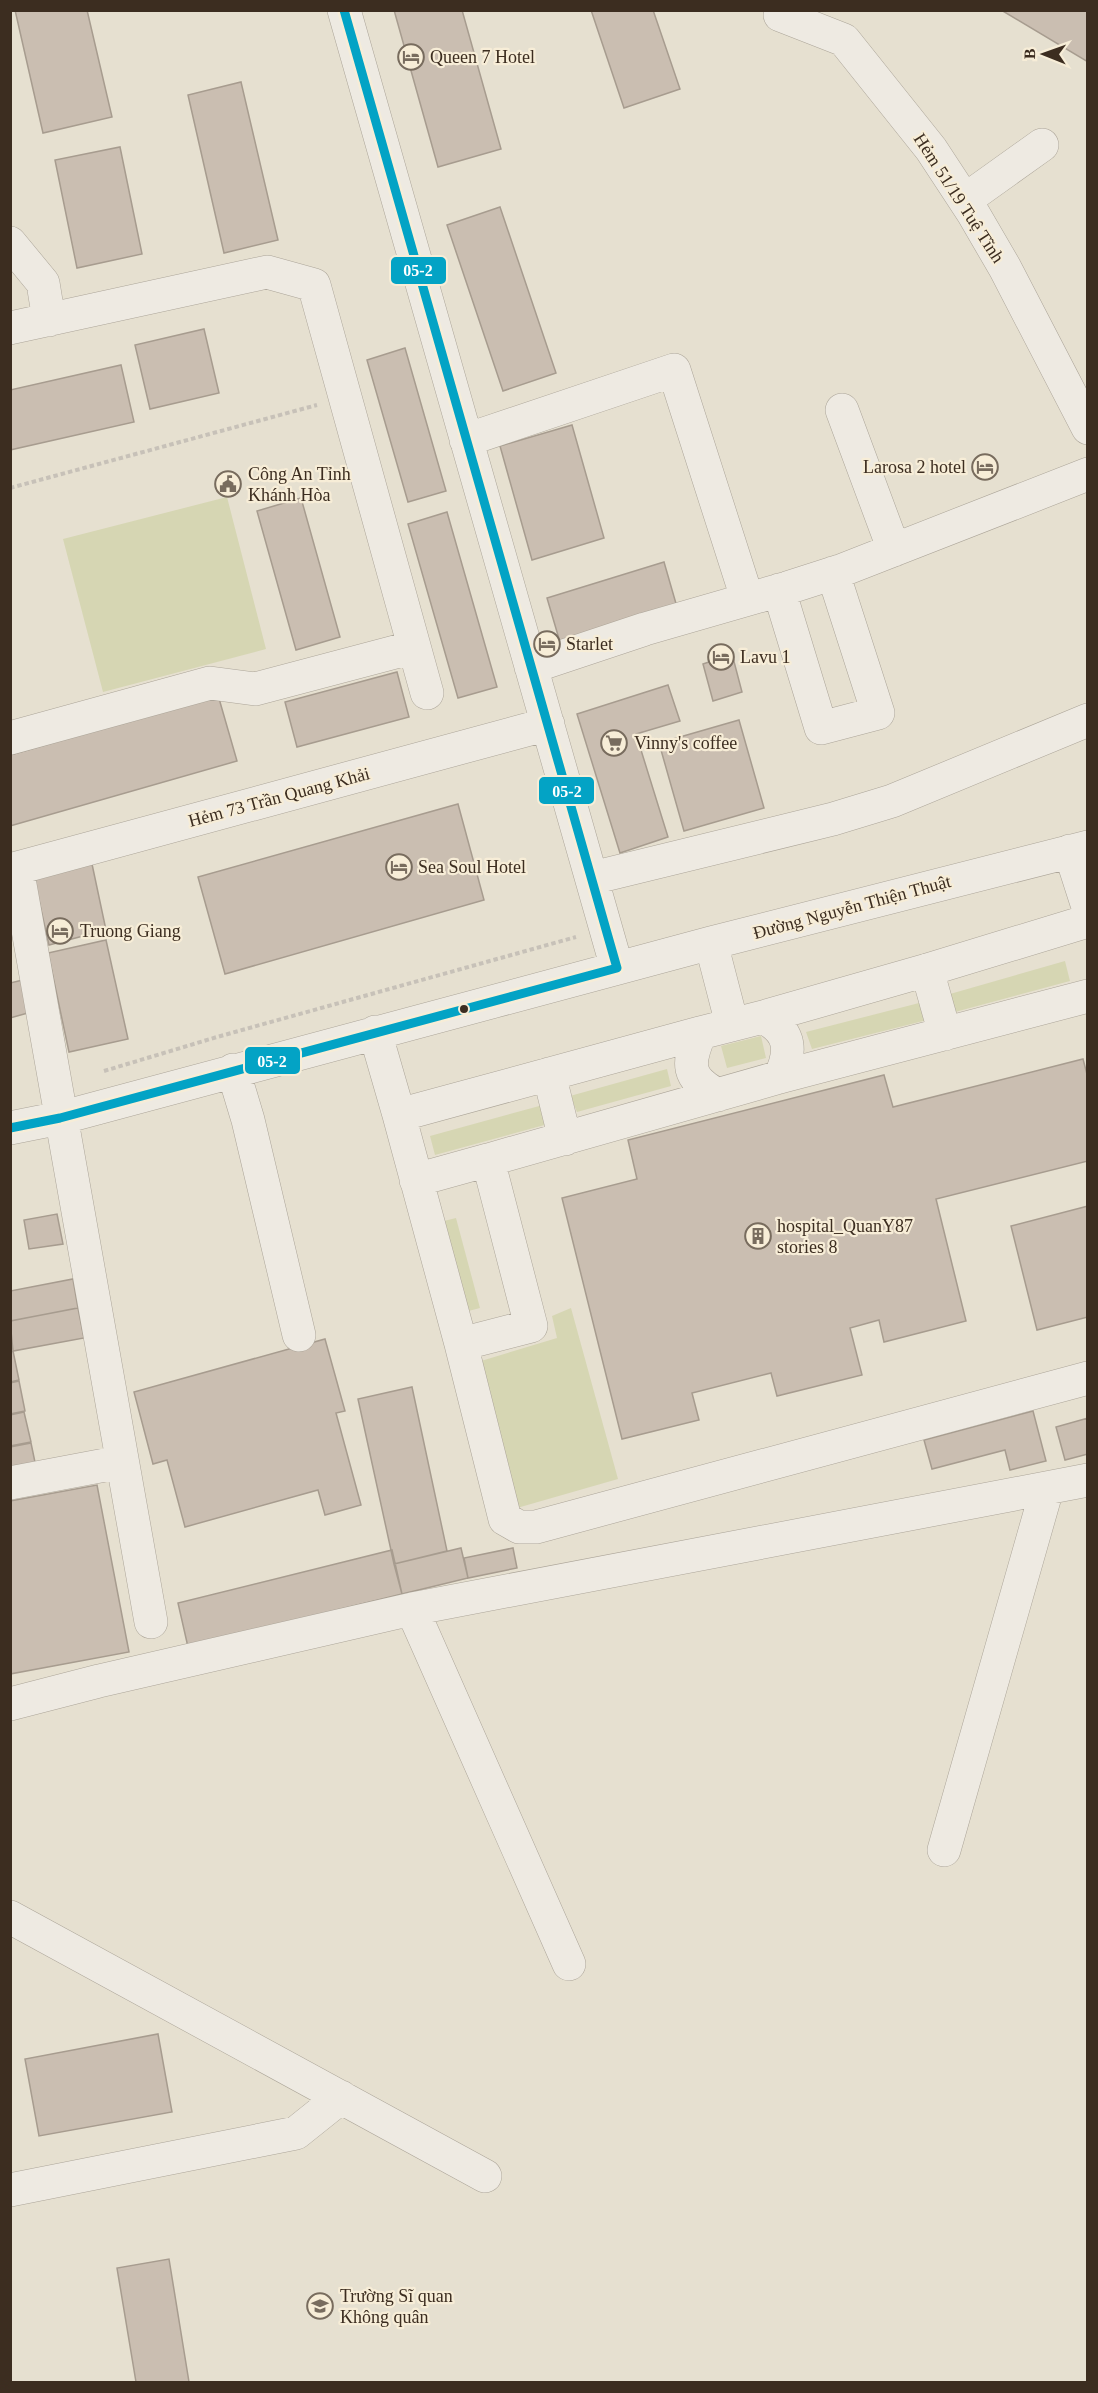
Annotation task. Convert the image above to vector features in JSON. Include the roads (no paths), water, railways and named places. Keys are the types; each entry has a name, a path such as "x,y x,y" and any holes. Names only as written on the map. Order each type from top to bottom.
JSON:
{"street":[{"path":"344,10 617,968"},
{"name":"Hẻm 51/19 Tuệ Tĩnh","path":"780,15 844,40 931,149 1005,268 1088,428"},
{"path":"964,200 1042,145"},
{"path":"10,243 43,283 49,320"},
{"path":"10,328 267,272 314,285 427,693"},
{"path":"466,440 674,370 747,598"},
{"path":"843,410 894,550"},
{"path":"531,667 645,629 833,573 1088,474"},
{"path":"779,590 821,728 878,713 833,573"},
{"path":"10,738 210,683 255,689 414,647"},
{"path":"592,878 833,819 892,801 1088,720"},
{"name":"Hẻm 73 Trần Quang Khải","path":"14,869 548,724"},
{"path":"1079,849 1088,907"},
{"name":"Đường Nguyễn Thiện Thuật","path":"10,1128 60,1118 711,943 1079,849"},
{"path":"14,869 151,1622"},
{"path":"399,1115 927,970 1088,921"},
{"path":"711,943 747,1020"},
{"path":"927,970 945,1034"},
{"path":"416,1180 780,1077 1088,996"},
{"path":"747,1020 777,1025 787,1041 786,1064 780,1077"},
{"path":"375,1032 505,1519 519,1527 536,1527 1088,1378"},
{"path":"700,1033 693,1051 691,1070 701,1086 718,1095"},
{"path":"234,1070 299,1335"},
{"path":"549,1074 565,1138"},
{"path":"460,1344 531,1326 488,1160"},
{"path":"10,1483 121,1462"},
{"path":"10,1704 99,1681 412,1609 1088,1480"},
{"path":"944,1850 1047,1489"},
{"path":"412,1609 569,1964"},
{"path":"10,1917 485,2176"},
{"path":"10,2190 296,2133 341,2097"}],"place":[{"name":"Queen 7 Hotel","path":"411,57"},
{"name":"Larosa 2 hotel","path":"985,467"},
{"name":"Công An Tỉnh Khánh Hòa","path":"228,484"},
{"name":"Starlet","path":"547,644"},
{"name":"Lavu 1","path":"721,657"},
{"name":"Vinny's coffee","path":"614,743"},
{"name":"Sea Soul Hotel","path":"399,867"},
{"name":"Truong Giang","path":"60,931"},
{"name":"hospital_QuanY87 stories 8","path":"758,1236"},
{"name":"Trường Sĩ quan Không quân","path":"320,2306"}]}
